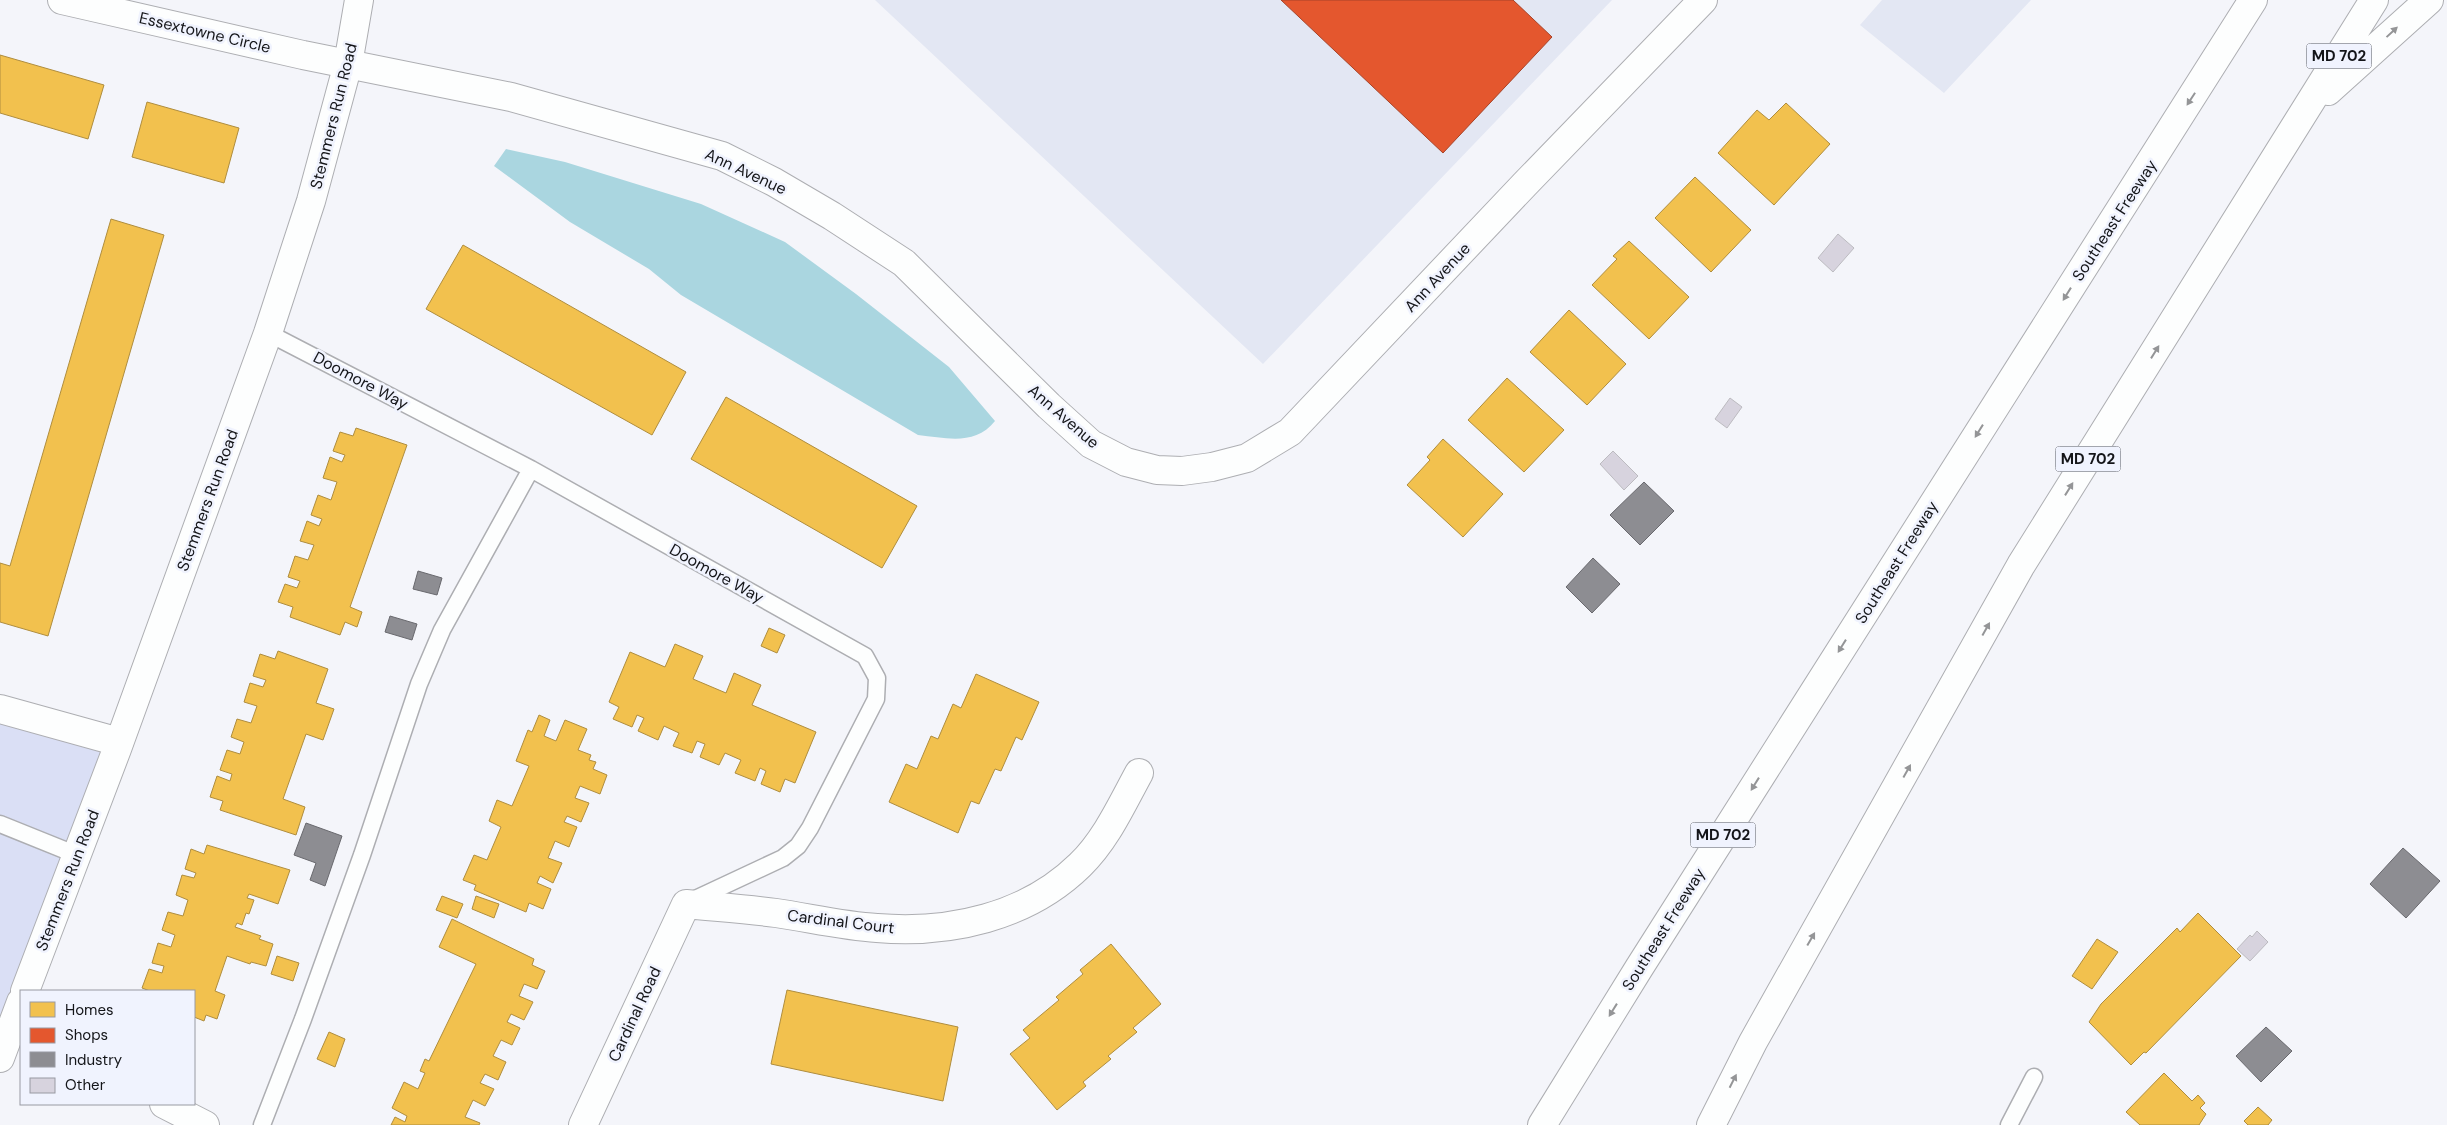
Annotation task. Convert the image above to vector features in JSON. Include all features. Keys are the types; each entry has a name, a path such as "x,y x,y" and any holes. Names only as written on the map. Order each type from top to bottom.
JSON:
{"main road":[{"name":"Essextowne Circle","path":"62,0 348,64"},
{"name":"Stemmers Run Road","path":"25,990 120,742 268,332 311,201 348,64 359,0"},
{"name":"Ann Avenue","path":"348,64 511,97 722,156 774,182 832,216 904,263 1049,406 1091,444 1126,462 1157,470 1182,471 1212,467 1247,458 1290,432 1525,184 1703,0"},
{"path":"2217,58 2236,0"},
{"name":"Southeast Freeway","path":"1542,1125 1666,925 2254,0"},
{"name":"MD 702","path":"1711,1125 1752,1042 2021,565 2374,0"},
{"path":"2305,113 2429,0"},
{"path":"0,709 120,742"},
{"name":"Cardinal Court","path":"686,904 774,913 876,928 942,928 989,919 1015,908 1048,890 1081,865 1103,837 1139,773"},
{"name":"Cardinal Road","path":"583,1125 686,904"},
{"path":"10,1046 20,1006"},
{"path":"166,1105 205,1125"}],"lane":[{"name":"Doomore Way","path":"268,332 531,469 865,656 877,678 876,699 810,828 798,846 783,858 686,904"},
{"path":"262,1125 303,1020 359,864 419,684 442,630 531,469"},
{"path":"0,824 77,854"},
{"path":"2009,1125 2034,1077"}],"shaded area":[{"path":"875,0 1612,0 1263,364"},
{"path":"1882,0 2031,0 1944,93 1860,25"},
{"path":"506,149 565,162 701,204 785,242 856,294 949,367 995,421 979,434 969,437 950,438 918,435 681,295 649,269 570,222 494,166"},
{"path":"0,709 119,742 25,990 20,990 20,1003 0,1056"}],"building: Homes":[{"path":"0,55 104,85 88,139 0,113"},
{"path":"147,102 239,128 224,183 132,157"},
{"path":"1786,103 1830,144 1774,205 1718,153 1757,110 1769,120"},
{"path":"1695,177 1751,230 1711,272 1655,218"},
{"path":"111,219 164,235 48,636 0,622 0,563 10,566"},
{"path":"1629,241 1689,297 1649,339 1592,285 1617,259 1613,256"},
{"path":"463,245 686,372 652,435 426,309"},
{"path":"1569,310 1626,364 1587,405 1530,352"},
{"path":"1507,378 1564,430 1524,472 1468,420"},
{"path":"726,397 917,506 882,568 691,459"},
{"path":"356,428 407,445 350,607 362,612 357,627 345,622 340,635 290,617 293,607 278,602 285,584 297,588 300,581 288,577 295,556 308,560 314,545 300,541 307,521 319,526 322,519 311,515 318,495 331,500 337,482 323,478 330,457 342,462 345,455 333,451 340,432 353,436"},
{"path":"1443,439 1503,494 1463,537 1407,485 1430,460 1427,457"},
{"path":"769,628 785,635 777,653 761,646"},
{"path":"675,644 703,656 693,679 726,693 734,673 761,685 752,705 816,732 795,783 785,779 780,792 761,784 766,771 760,768 755,781 735,773 741,760 725,753 719,765 700,757 705,744 697,741 692,753 673,746 679,733 664,726 658,740 638,731 644,718 637,715 632,727 613,719 619,707 609,702 630,652 665,667"},
{"path":"278,651 328,669 316,703 334,709 323,740 306,734 283,799 305,807 296,835 220,810 223,801 210,797 217,776 230,781 232,774 220,770 227,750 240,754 244,742 231,737 237,719 251,723 257,706 244,702 250,683 263,687 266,680 253,676 260,654 275,659"},
{"path":"976,674 1039,702 1022,740 1016,737 1001,771 995,769 979,804 971,801 958,833 889,802 906,764 917,769 931,736 938,739 953,704 961,708"},
{"path":"539,715 550,720 544,736 556,741 565,720 587,729 578,750 591,755 589,760 596,762 593,769 607,775 600,794 580,786 575,798 589,803 581,822 567,816 564,822 577,827 569,847 555,841 548,858 562,863 553,883 540,876 537,883 551,889 543,909 529,903 526,912 474,890 476,885 463,880 474,855 487,860 501,827 489,821 497,800 512,806 529,766 516,761 528,730 532,732"},
{"path":"207,845 290,870 278,904 249,894 247,898 254,900 249,914 246,913 242,925 237,923 235,927 261,936 259,939 273,944 266,966 251,962 250,964 227,956 215,991 225,995 217,1019 206,1015 204,1021 195,1017 195,990 147,990 142,988 149,969 162,973 164,966 152,963 158,943 171,947 175,935 162,930 168,912 183,916 188,900 176,895 182,875 194,878 196,873 185,869 191,849 204,854"},
{"path":"442,896 463,904 457,918 436,910"},
{"path":"476,896 499,904 494,918 472,909"},
{"path":"2198,913 2241,956 2146,1053 2144,1052 2131,1065 2089,1022 2101,1004 2177,928 2180,932"},
{"path":"452,919 534,959 532,965 545,971 537,989 524,984 519,996 533,1002 524,1020 511,1014 507,1022 520,1028 512,1045 501,1040 493,1056 506,1062 498,1080 485,1074 480,1083 494,1089 485,1106 473,1100 465,1117 480,1123 479,1125 391,1125 395,1117 405,1122 407,1116 392,1108 404,1082 418,1089 425,1073 420,1071 425,1059 429,1061 476,964 439,947"},
{"path":"2097,939 2118,952 2092,989 2072,976"},
{"path":"1111,944 1161,1004 1133,1028 1137,1032 1108,1056 1111,1059 1083,1082 1086,1086 1057,1110 1010,1054 1030,1038 1023,1030 1059,1000 1056,997 1083,974 1080,970"},
{"path":"277,956 299,963 293,981 271,974"},
{"path":"787,990 958,1027 943,1101 771,1064"},
{"path":"329,1032 345,1039 335,1067 317,1059"},
{"path":"2164,1073 2192,1101 2198,1095 2205,1103 2200,1108 2206,1114 2199,1125 2140,1125 2126,1112"},
{"path":"2258,1107 2272,1120 2268,1125 2248,1125 2244,1121"}],"building: Shops":[{"path":"1281,0 1513,0 1552,37 1443,153"}],"building: Industry":[{"path":"1644,482 1674,511 1640,545 1610,515"},
{"path":"1593,558 1620,584 1592,613 1566,587"},
{"path":"418,571 442,578 437,595 413,589"},
{"path":"390,616 417,624 412,640 385,632"},
{"path":"306,823 342,836 325,886 310,880 316,863 294,855"},
{"path":"2403,848 2440,881 2406,918 2370,884"},
{"path":"2266,1027 2292,1051 2261,1082 2236,1056"}],"building: Other":[{"path":"1838,234 1854,248 1833,272 1818,258"},
{"path":"1730,398 1742,407 1727,428 1715,419"},
{"path":"1613,451 1638,476 1624,490 1600,464"},
{"path":"2257,931 2268,942 2250,961 2237,949 2250,935 2252,937"}]}
